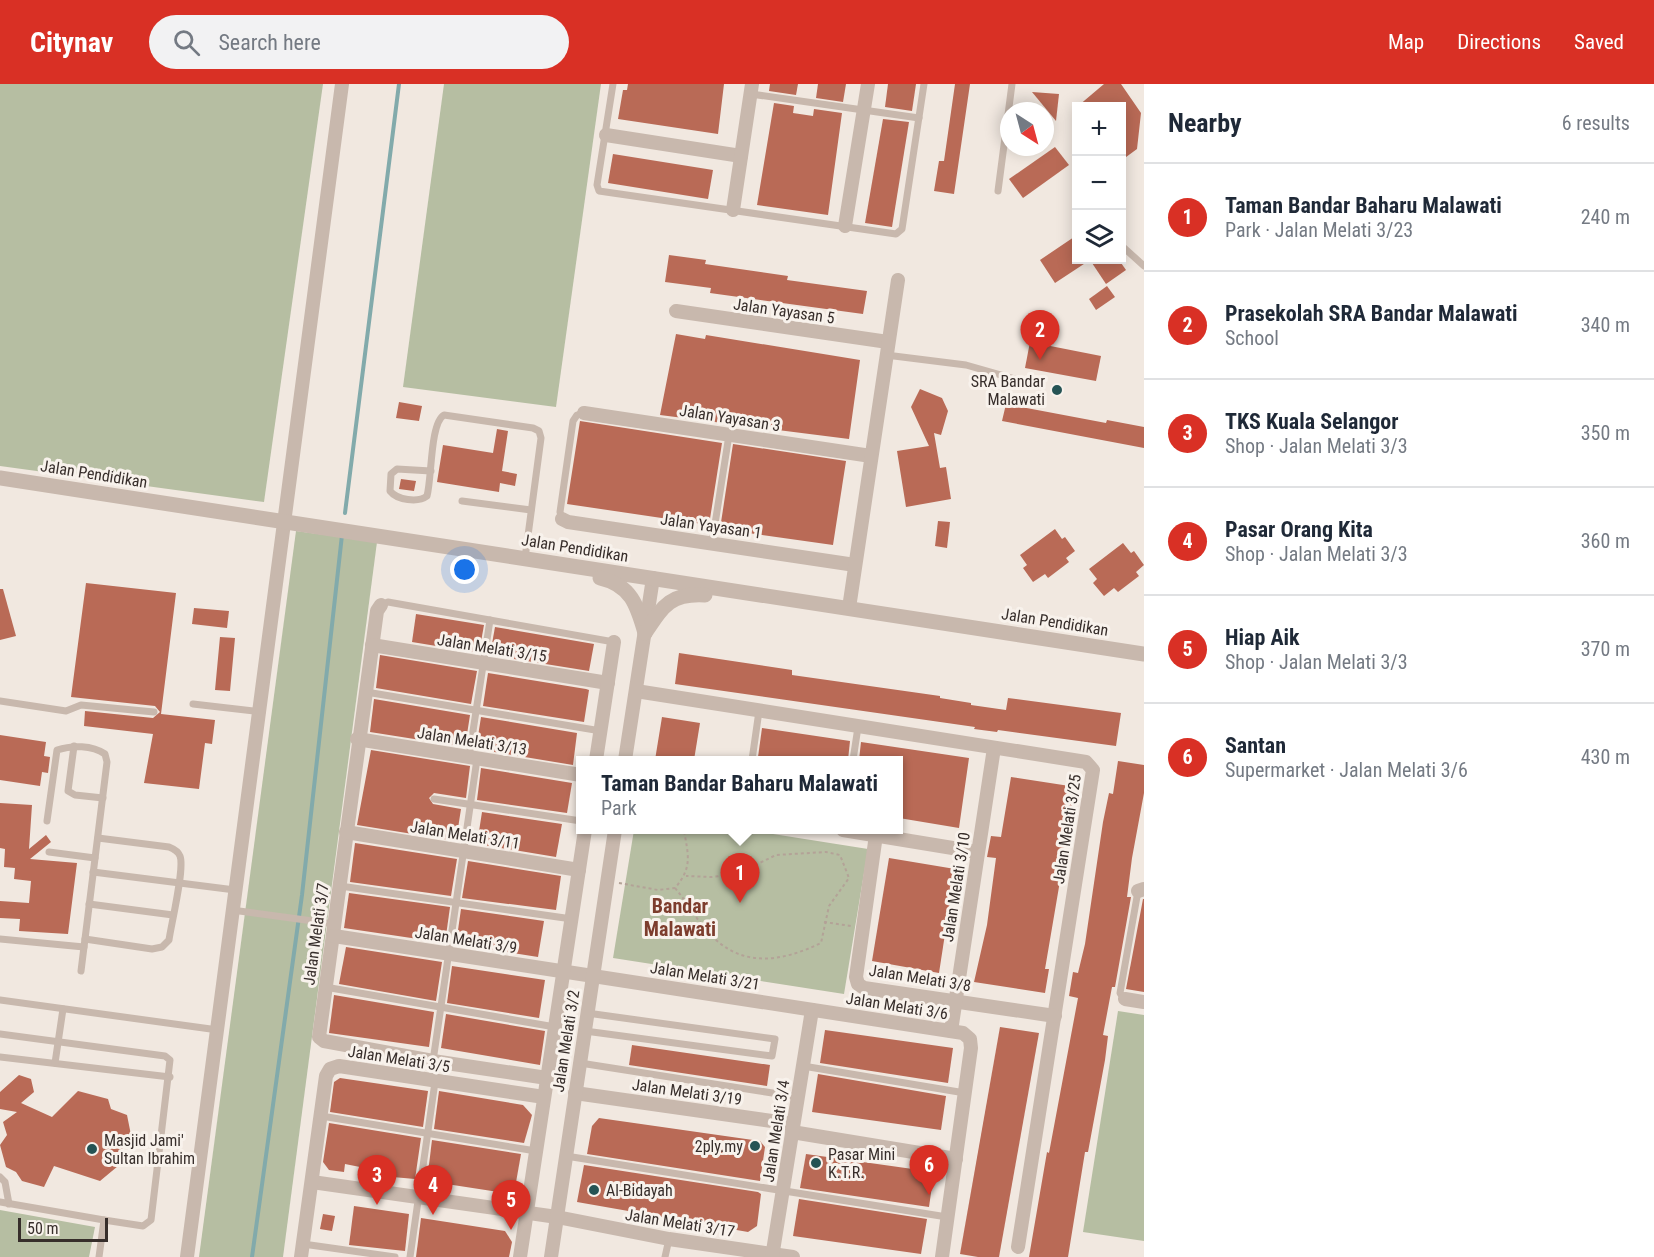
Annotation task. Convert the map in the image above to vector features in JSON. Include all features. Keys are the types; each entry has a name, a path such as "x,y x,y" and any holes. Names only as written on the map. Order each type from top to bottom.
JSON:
{"street":[{"path":"187,1257 232,910 262,712 342,84"},
{"path":"845,226 868,84"},
{"path":"733,210 752,89"},
{"path":"606,135 741,156"},
{"path":"849,608 897,280"},
{"name":"Jalan Yayasan 5","path":"676,312 887,349"},
{"name":"Jalan Yayasan 3","path":"584,413 871,456"},
{"name":"Jalan Pendidikan","path":"0,478 1144,654"},
{"name":"Jalan Yayasan 1","path":"562,519 568,522 855,565"},
{"path":"561,564 610,580 628,591 636,605 645,633"},
{"path":"626,756 653,578"},
{"path":"645,633 670,601 685,594 756,594"},
{"name":"Jalan Melati 3/7","path":"381,605 377,611 357,740 340,886 318,1034 321,1040 433,1061 547,1078"},
{"path":"597,756 614,642"},
{"name":"Jalan Melati 3/15","path":"372,645 608,683"},
{"name":"Jalan Melati 3/25","path":"636,691 1086,762 1093,770 1018,1247"},
{"name":"Jalan Melati 3/13","path":"357,740 576,774"},
{"name":"Jalan Melati 3/10","path":"951,1031 994,748"},
{"name":"Jalan Melati 3/11","path":"346,832 579,870"},
{"path":"520,1257 584,834"},
{"name":"Jalan Melati 3/2","path":"550,1257 614,834"},
{"path":"869,834 977,852"},
{"name":"Jalan Melati 3/8","path":"876,835 856,977 861,987 1055,1016"},
{"name":"Jalan Melati 3/9","path":"332,928 448,954 593,976"},
{"name":"Jalan Melati 3/21","path":"593,976 812,1010"},
{"path":"1125,999 1144,1002"},
{"name":"Jalan Melati 3/6","path":"812,1010 963,1033 970,1039 971,1048 942,1257"},
{"name":"Jalan Melati 3/4","path":"772,1256 812,1010"},
{"name":"Jalan Melati 3/5","path":"302,1250 326,1076 335,1067 544,1097"},
{"name":"Jalan Melati 3/19","path":"575,1093 793,1128 956,1159"},
{"name":"Jalan Melati 3/17","path":"312,1182 556,1217 669,1239 772,1256 793,1257"}],"lane":[{"path":"613,84 597,186 599,191 896,234 901,232 924,84"},
{"path":"998,191 1012,84"},
{"path":"752,89 919,118"},
{"path":"1126,250 1144,266"},
{"path":"887,349 966,365 1039,386"},
{"path":"562,519 560,512 573,421 577,415 584,413"},
{"path":"431,471 400,469 393,471 390,477 391,494 397,498 424,498 431,471 437,423 444,415 537,429 541,438 524,559"},
{"path":"712,543 729,435"},
{"path":"462,501 531,510"},
{"path":"381,605 388,602 614,642"},
{"path":"433,1061 470,806 476,711 490,620"},
{"path":"366,692 600,731"},
{"path":"0,701 66,711 81,705 154,712"},
{"path":"193,704 262,712"},
{"path":"753,756 759,711"},
{"path":"854,756 858,727"},
{"path":"74,746 68,791 75,795 103,798"},
{"path":"47,821 56,751 74,746 98,749 105,754 107,762 81,970"},
{"path":"434,799 576,820"},
{"path":"85,939 152,949 162,947 169,940 178,882 181,858 176,850 169,847 98,838"},
{"path":"49,852 95,858"},
{"path":"93,872 236,890"},
{"path":"340,886 572,919"},
{"path":"1125,999 1120,993 1141,890"},
{"path":"89,904 173,915"},
{"path":"232,910 332,928"},
{"path":"0,939 84,947"},
{"path":"325,987 555,1028"},
{"path":"0,1000 218,1030"},
{"path":"55,1063 63,1009"},
{"path":"585,1031 772,1056 775,1039 587,1012"},
{"path":"0,1034 165,1056 170,1060 170,1077 149,1223 143,1226 0,1202"},
{"path":"0,1057 170,1077"},
{"path":"580,1063 798,1097"},
{"path":"803,1066 965,1093"},
{"path":"410,1257 435,1082"},
{"path":"321,1116 536,1151"},
{"path":"566,1156 947,1217"},
{"path":"0,1177 5,1182 9,1204"},
{"path":"99,1257 104,1220"},
{"path":"665,1257 669,1239"},
{"path":"302,1250 395,1257"}],"path":[{"path":"607,881 658,890 675,888 686,876 689,861 685,834"},
{"path":"675,888 717,942 751,959 767,960 806,950 821,943 829,906 849,878 840,855 826,852 776,855 736,874 712,877 686,876"},
{"path":"824,922 862,928"}],"green space":[{"path":"0,84 323,84 264,502 0,466"},
{"path":"444,84 601,84 556,407 403,387"},
{"path":"296,531 377,542 283,1257 199,1257"},
{"path":"633,834 773,834 868,849 844,994 613,958"},
{"path":"1118,1011 1144,1015 1144,1241 1083,1232"},
{"path":"0,1210 95,1227 89,1257 0,1257"}],"building":[{"path":"628,84 724,84 718,134 618,119 623,90 627,90"},
{"path":"770,84 798,84 796,95 769,91"},
{"path":"818,84 846,84 843,102 816,98"},
{"path":"888,84 916,84 912,111 885,107"},
{"path":"955,84 970,84 954,194 934,191 939,161 944,161"},
{"path":"1104,84 1121,84 1141,113 1137,149 1126,157 1126,102 1083,102"},
{"path":"1032,92 1059,94 1056,121 1054,102 1040,102"},
{"path":"774,103 794,106 793,113 813,116 814,109 842,113 828,215 757,205"},
{"path":"883,119 909,122 892,227 865,223"},
{"path":"1054,148 1069,165 1023,198 1009,179 1042,156 1054,156"},
{"path":"613,154 713,170 708,199 608,183"},
{"path":"1072,238 1072,264 1084,264 1055,283 1040,260"},
{"path":"669,255 706,260 705,264 788,276 787,280 867,291 863,314 710,293 711,288 665,282"},
{"path":"1093,264 1122,264 1126,270 1106,284"},
{"path":"1107,286 1115,297 1096,310 1089,299"},
{"path":"676,334 705,339 706,335 860,360 849,439 660,415"},
{"path":"1030,342 1101,356 1096,381 1025,368"},
{"path":"920,389 942,398 948,411 941,435 934,433 940,468 946,467 951,499 906,507 897,451 929,446 911,407"},
{"path":"399,402 422,406 419,421 396,418"},
{"path":"1006,404 1106,423 1107,420 1144,427 1144,448 1002,421"},
{"path":"580,421 722,443 709,525 567,504"},
{"path":"497,429 508,431 502,471 517,474 515,486 500,483 499,492 437,482 443,445 493,453"},
{"path":"733,444 846,461 833,545 720,529"},
{"path":"401,479 416,481 414,491 399,489"},
{"path":"938,521 950,522 947,548 935,546"},
{"path":"1055,529 1062,539 1065,537 1075,551 1066,558 1069,562 1048,578 1045,574 1033,582 1023,568 1027,565 1020,555"},
{"path":"1123,543 1131,553 1134,551 1144,565 1136,572 1139,576 1118,592 1114,588 1104,596 1093,583 1097,579 1089,569"},
{"path":"86,583 176,593 161,714 215,720 212,744 205,743 199,789 144,783 153,734 84,726 85,711 153,718 160,712 155,706 71,697"},
{"path":"0,589 3,589 16,636 0,640"},
{"path":"194,608 229,611 227,628 192,624"},
{"path":"416,614 484,625 479,653 412,642"},
{"path":"495,627 594,644 589,671 490,655"},
{"path":"220,637 235,638 230,691 215,690"},
{"path":"679,653 792,670 792,675 940,696 940,698 971,703 971,705 1006,710 1008,698 1121,713 1116,746 998,730 997,732 974,729 975,727 675,684"},
{"path":"380,655 477,671 471,704 376,688"},
{"path":"488,673 589,690 584,722 483,706"},
{"path":"374,699 470,715 465,747 370,732"},
{"path":"481,717 577,733 573,765 476,749"},
{"path":"662,717 700,723 695,756 656,756"},
{"path":"762,728 850,741 848,756 758,756"},
{"path":"0,735 46,742 44,756 50,757 48,773 42,772 40,786 0,780"},
{"path":"861,742 969,758 959,828 903,819 903,756 859,756"},
{"path":"371,750 470,766 466,798 434,793 429,798 433,804 461,809 456,841 357,825"},
{"path":"1118,761 1144,765 1144,793 1127,897 1131,897 1115,987 1112,987 1103,1035 1108,1036 1105,1060 1088,1152 1085,1152 1068,1257 1029,1257 1047,1152 1049,1153 1078,998 1069,996 1073,972 1078,973 1085,944 1103,822 1109,793 1113,794"},
{"path":"481,768 572,783 567,813 477,800"},
{"path":"1011,777 1076,787 1045,969 1049,969 1045,993 974,982 987,925 996,858 987,857 991,836 1001,837"},
{"path":"0,803 32,805 29,849 46,835 51,842 30,859 77,863 68,934 19,931 20,919 0,918 0,901 29,903 31,881 14,879 15,868 4,867 5,849 0,848"},
{"path":"482,812 562,824 556,857 477,844"},
{"path":"355,843 457,859 451,896 350,882"},
{"path":"889,858 955,869 939,973 872,961"},
{"path":"468,861 561,876 556,910 462,898"},
{"path":"349,893 450,907 445,943 344,928"},
{"path":"1144,899 1144,992 1126,989"},
{"path":"461,909 544,921 538,957 456,944"},
{"path":"346,947 442,962 436,1001 339,984"},
{"path":"452,966 545,980 539,1018 447,1003"},
{"path":"334,995 434,1012 429,1047 329,1033"},
{"path":"446,1014 545,1031 540,1065 441,1048"},
{"path":"1000,1027 1039,1033 999,1257 978,1257 960,1254"},
{"path":"825,1030 953,1048 948,1083 820,1063"},
{"path":"632,1045 770,1065 767,1086 629,1065"},
{"path":"818,1074 946,1096 941,1130 812,1112"},
{"path":"19,1075 31,1079 34,1092 21,1103 52,1117 78,1091 108,1099 111,1109 127,1115 132,1140 119,1152 124,1161 100,1181 54,1166 44,1187 22,1181 16,1172 6,1167 0,1145 7,1135 3,1122 17,1112 0,1109 0,1092"},
{"path":"340,1078 428,1091 423,1127 330,1112 334,1082"},
{"path":"439,1091 523,1105 532,1115 524,1143 434,1129"},
{"path":"599,1118 760,1141 765,1147 760,1181 587,1154 592,1126"},
{"path":"329,1123 421,1138 415,1179 359,1174 360,1167 345,1164 344,1172 329,1170 323,1162"},
{"path":"432,1140 521,1154 515,1188 505,1193 427,1181"},
{"path":"806,1154 934,1172 929,1207 800,1188"},
{"path":"584,1165 758,1192 761,1194 757,1226 748,1232 577,1202"},
{"path":"799,1199 927,1219 921,1254 793,1236"},
{"path":"354,1206 409,1214 405,1251 349,1245"},
{"path":"323,1214 335,1216 332,1231 320,1229"},
{"path":"421,1218 505,1231 512,1242 509,1257 416,1257"}],"waterway":[{"path":"345,513 399,84"},
{"path":"252,1257 302,895 342,535"}],"place":[{"name":"Prasekolah SRA Bandar Malawati","path":"1040,360"},
{"name":"SRA Bandar Malawati","path":"1057,390"},
{"name":"Taman Bandar Baharu Malawati","path":"740,903"},
{"name":"2ply.my","path":"755,1146"},
{"name":"Masjid Jami' Sultan Ibrahim","path":"92,1149"},
{"name":"Pasar Mini K.T.R.","path":"816,1163"},
{"name":"Al-Bidayah","path":"594,1190"},
{"name":"Santan","path":"929,1195"},
{"name":"TKS Kuala Selangor","path":"377,1205"},
{"name":"Pasar Orang Kita","path":"433,1215"},
{"name":"Hiap Aik","path":"511,1230"}],"district":[{"name":"Bandar Malawati","path":"680,918"}]}
